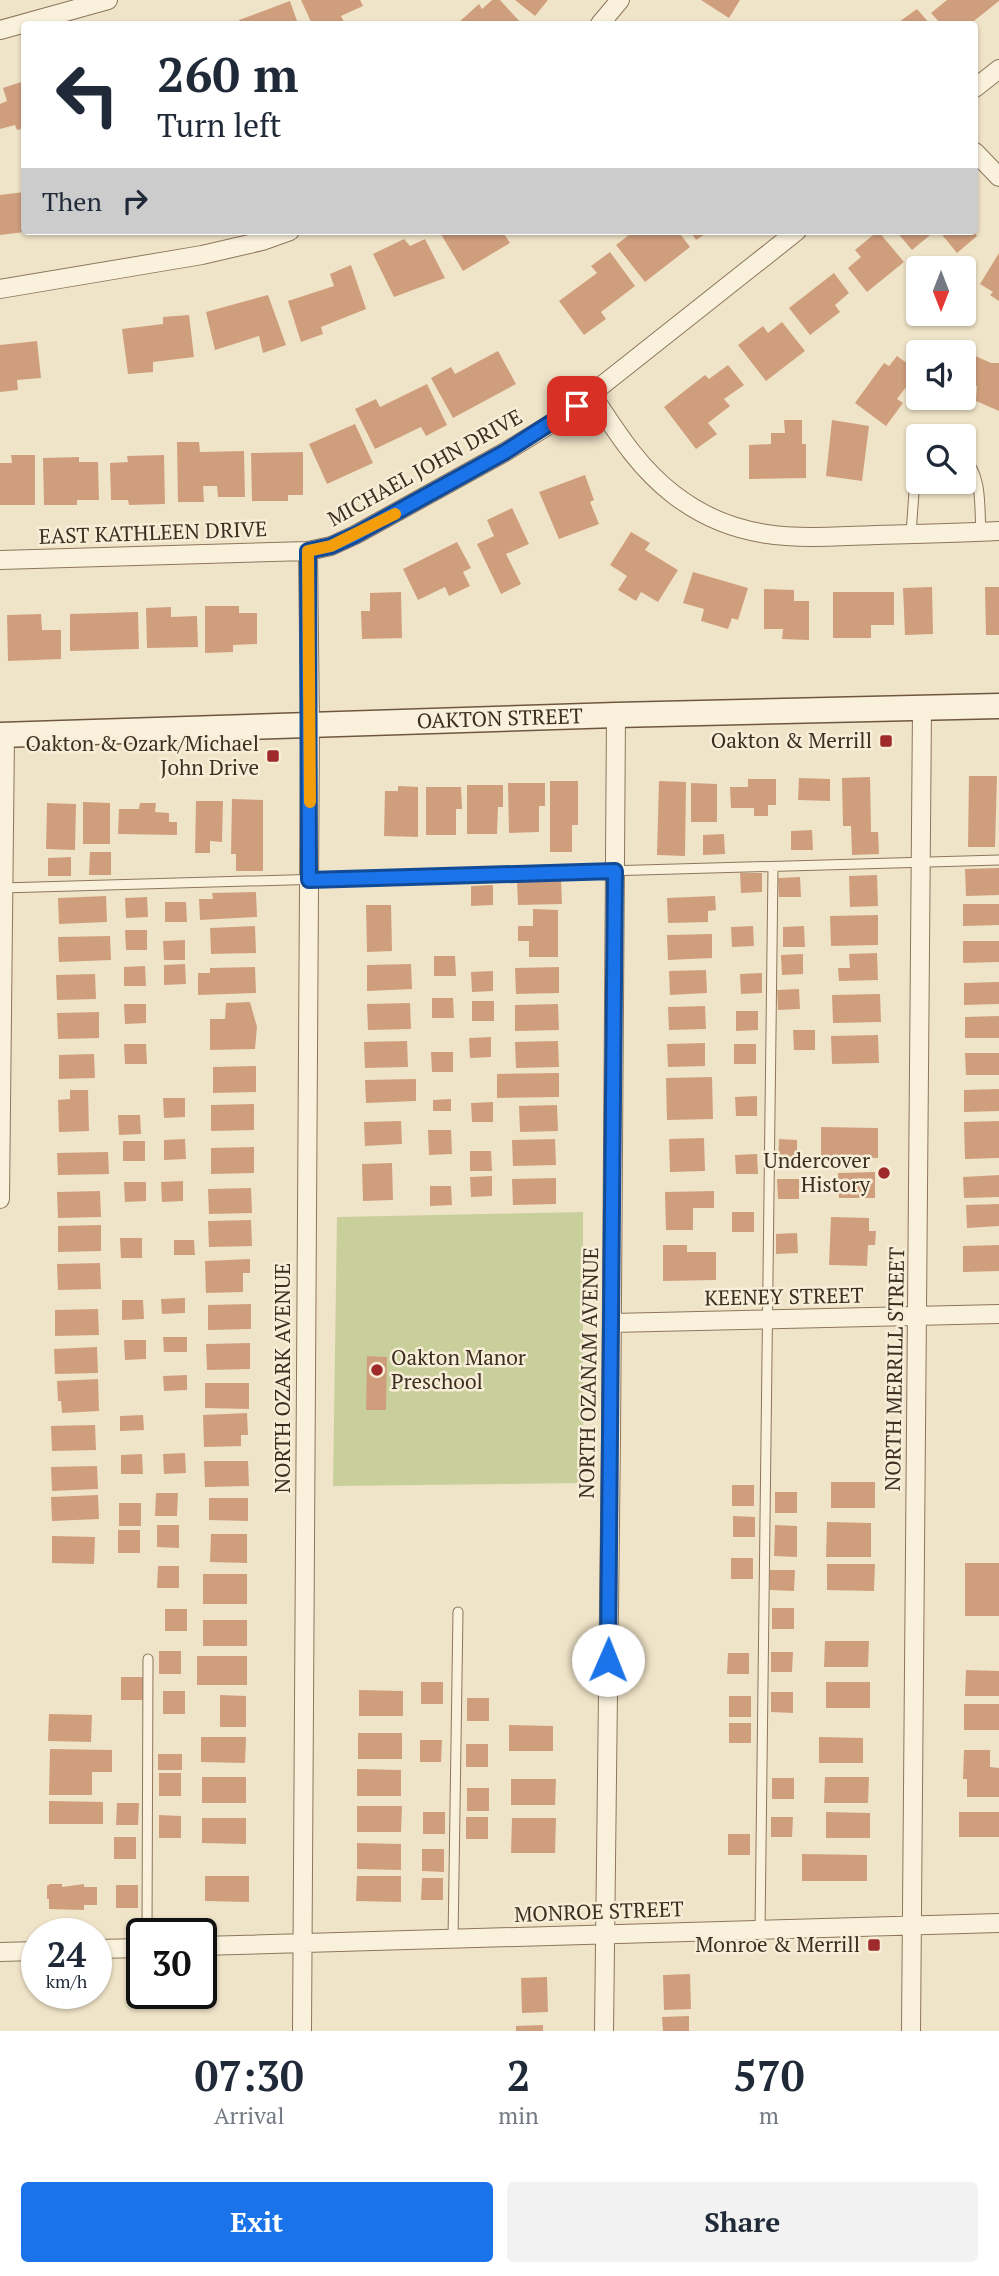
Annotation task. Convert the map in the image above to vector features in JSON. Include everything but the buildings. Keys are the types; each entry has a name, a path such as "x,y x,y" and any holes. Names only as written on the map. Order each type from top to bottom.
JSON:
{"main road":[{"name":"OAKTON STREET","path":"2,735 616,715 999,706"}],"street":[{"path":"32,21 108,0"},
{"path":"602,21 620,0"},
{"path":"0,30 21,24"},
{"path":"978,86 999,69"},
{"path":"978,155 999,177"},
{"path":"0,289 202,255 279,235"},
{"name":"MICHAEL JOHN DRIVE","path":"308,551 331,546 388,517 562,417 792,235"},
{"path":"592,395 627,448 673,494 708,516 740,529 774,536 811,537 999,531"},
{"path":"308,551 310,725"},
{"name":"EAST KATHLEEN DRIVE","path":"0,561 308,551"},
{"name":"NORTH MERRILL STREET","path":"911,2031 922,708"},
{"name":"NORTH OZANAM AVENUE","path":"604,2031 616,715"},
{"name":"NORTH OZARK AVENUE","path":"302,2031 310,725"},
{"path":"0,1199 2,735"},
{"name":"KEENEY STREET","path":"612,1323 999,1314"},
{"name":"MONROE STREET","path":"217,1946 999,1923"},
{"path":"0,1952 21,1951"}],"lane":[{"path":"976,477 981,532"},
{"path":"911,534 914,494"},
{"path":"2,888 999,860"},
{"path":"760,1930 773,867"},
{"path":"453,1940 458,1612"},
{"path":"147,1918 148,1658"}],"green space":[{"path":"583,1212 583,1483 333,1486 337,1217"}],"slow traffic":[{"path":"310,802 308,551 331,546 395,514"}],"place":[{"name":"Oakton & Merrill","path":"886,741"},
{"name":"Oakton & Ozark/Michael John Drive","path":"273,756"},
{"name":"Undercover History","path":"884,1173"},
{"name":"Oakton Manor Preschool","path":"377,1370"},
{"name":"Monroe & Merrill","path":"874,1945"}],"route":[{"path":"577,406 505,452 355,535 331,546 308,551 309,880 615,871 608,1660"}]}
